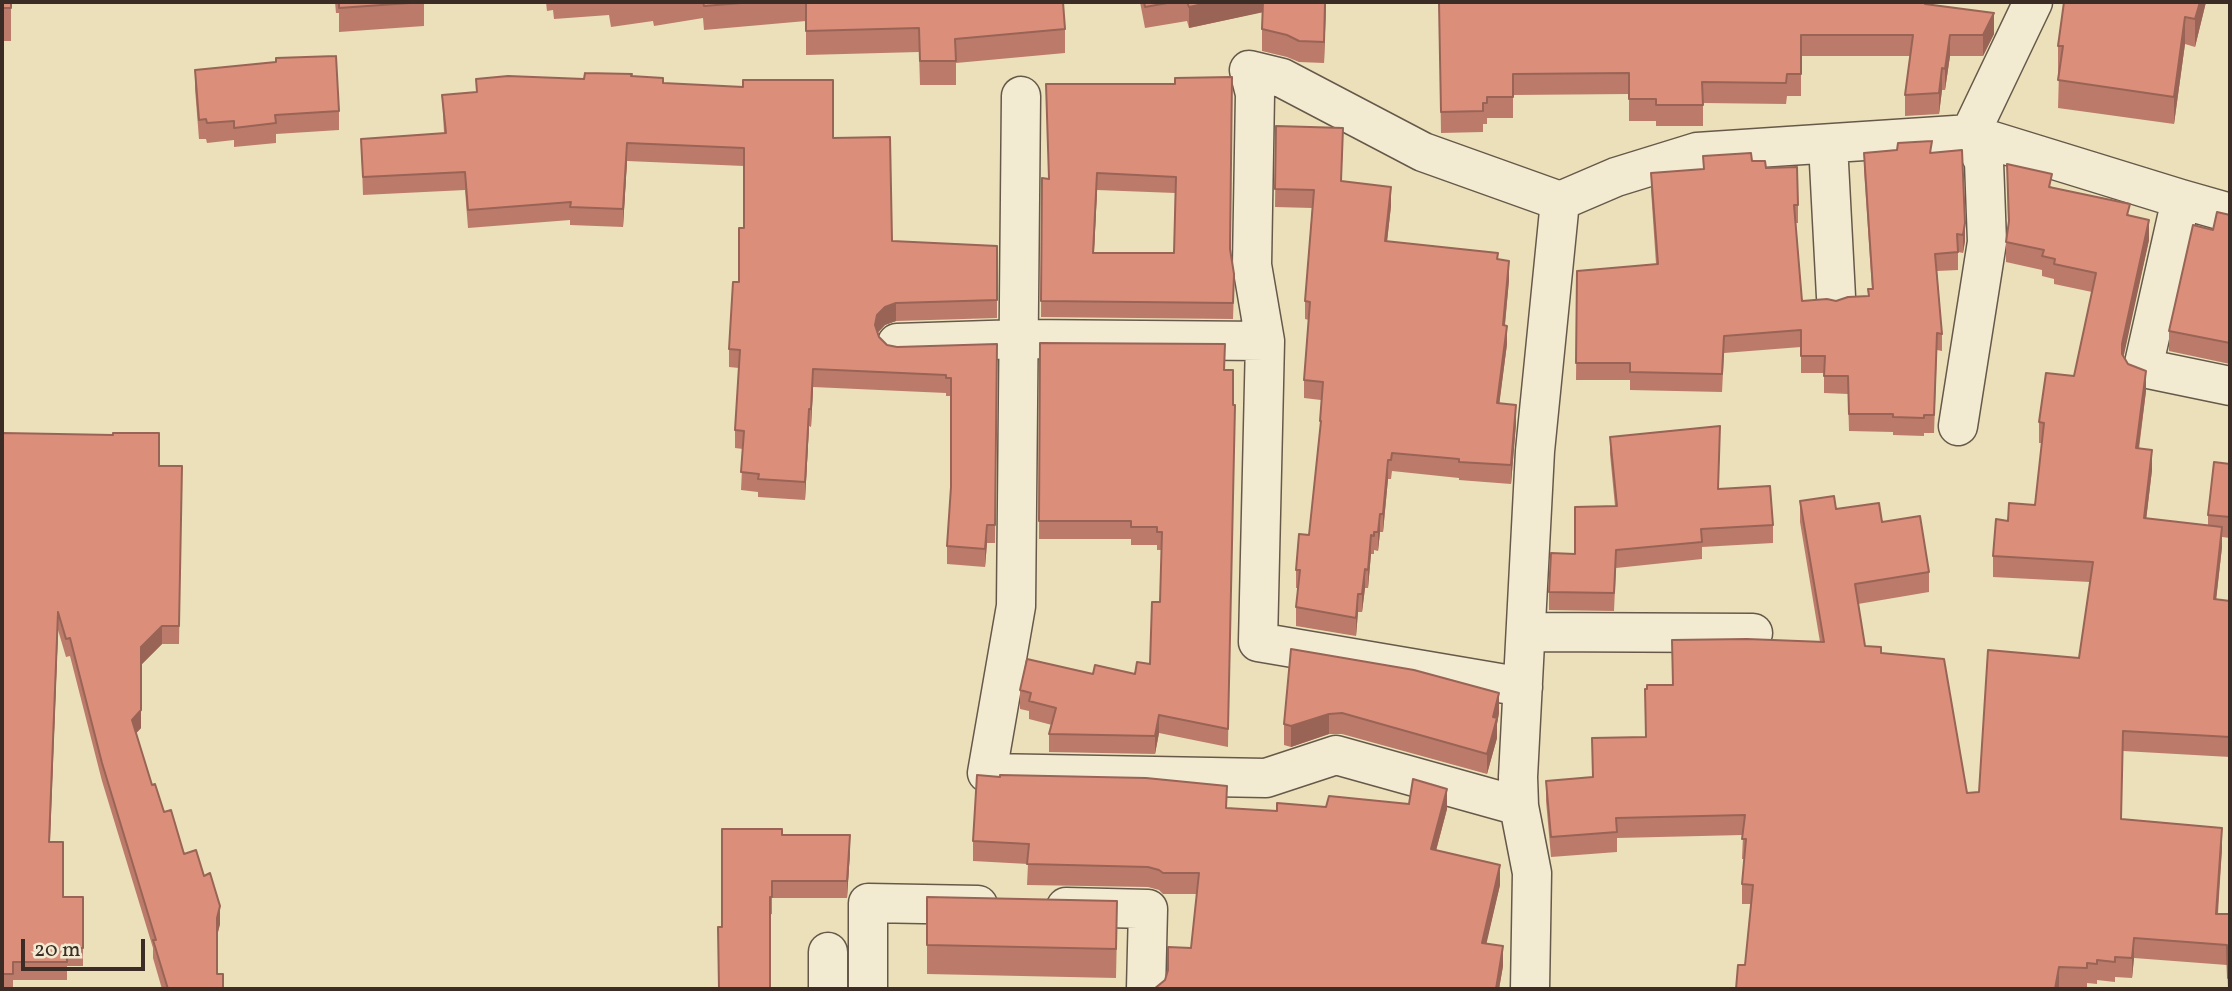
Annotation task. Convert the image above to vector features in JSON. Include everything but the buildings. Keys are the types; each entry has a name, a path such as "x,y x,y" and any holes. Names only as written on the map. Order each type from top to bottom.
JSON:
{"street":[{"path":"1970,134 2033,2"},
{"path":"1523,687 1258,642 1265,341 1252,265 1255,94 1249,70 1282,78 1423,152 1560,201 1616,177 1698,152 1970,134 2230,213"},
{"path":"1021,96 1016,606 987,773 1266,778 1336,755 1519,806"},
{"path":"1958,426 1987,242 1984,162 1970,134"},
{"path":"1828,144 1836,298"},
{"path":"2181,199 2143,368 2230,386"},
{"path":"1531,989 1532,873 1519,806 1518,777 1535,451 1560,201"},
{"path":"897,343 1020,339 1265,341"},
{"path":"1526,632 1753,633"},
{"path":"867,989 867,903 1148,909 1146,989"}]}
